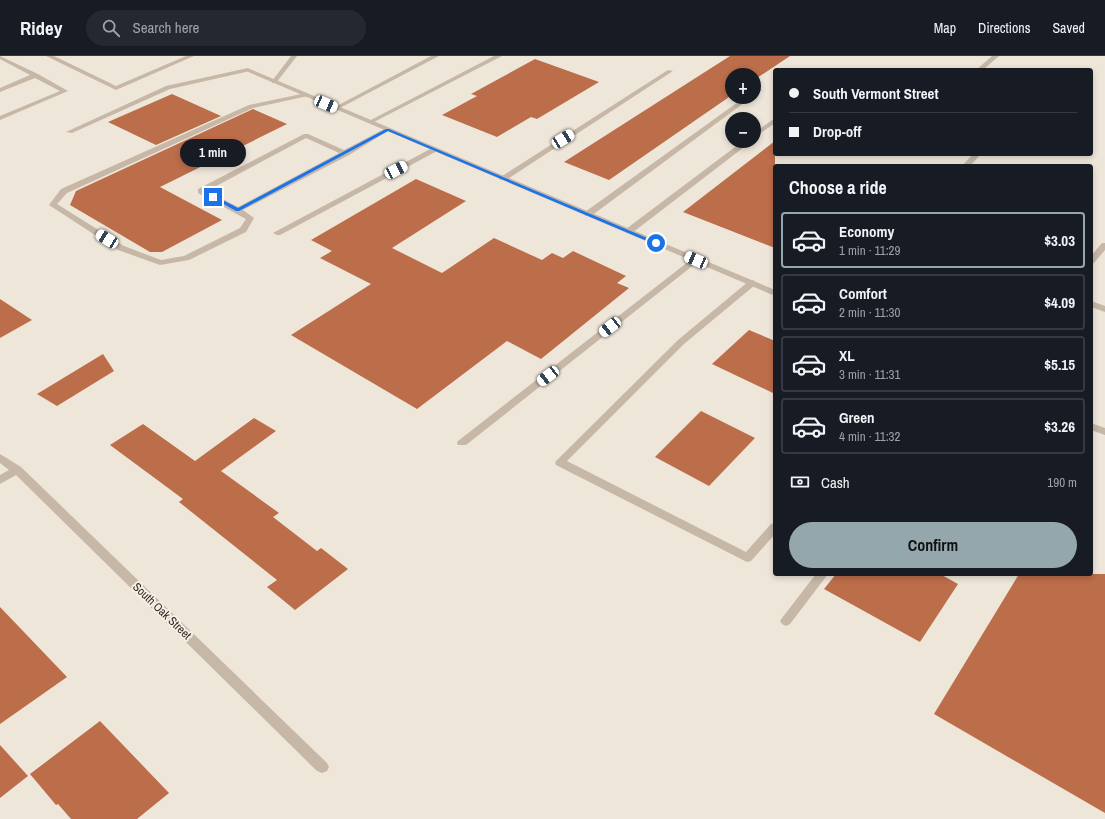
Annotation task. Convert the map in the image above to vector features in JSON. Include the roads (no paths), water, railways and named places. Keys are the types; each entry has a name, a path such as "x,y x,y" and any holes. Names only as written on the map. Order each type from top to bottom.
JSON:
{"street":[{"path":"50,56 116,88 191,56"},
{"path":"274,82 294,56"},
{"path":"336,108 436,56"},
{"path":"370,122 499,56"},
{"path":"981,68 996,56"},
{"path":"0,57 65,91 0,118"},
{"path":"70,132 168,87 248,70 773,292"},
{"path":"503,178 670,71"},
{"path":"0,90 36,76"},
{"path":"306,95 251,106 64,191 53,205 120,248 160,263 186,258 243,230 250,218 238,210 201,191 306,136 346,153"},
{"path":"588,214 739,104"},
{"path":"761,131 773,122"},
{"path":"238,210 388,130"},
{"path":"629,231 739,148"},
{"path":"276,233 435,150"},
{"path":"968,164 976,156"},
{"path":"1093,259 1105,245"},
{"path":"462,443 696,260"},
{"path":"752,283 681,342 560,462 747,558 773,530"},
{"path":"1093,305 1105,309"},
{"path":"1093,427 1105,432"},
{"name":"South Oak Street","path":"0,458 17,470 322,767"},
{"path":"0,480 17,470"},
{"path":"786,621 820,576"}]}
